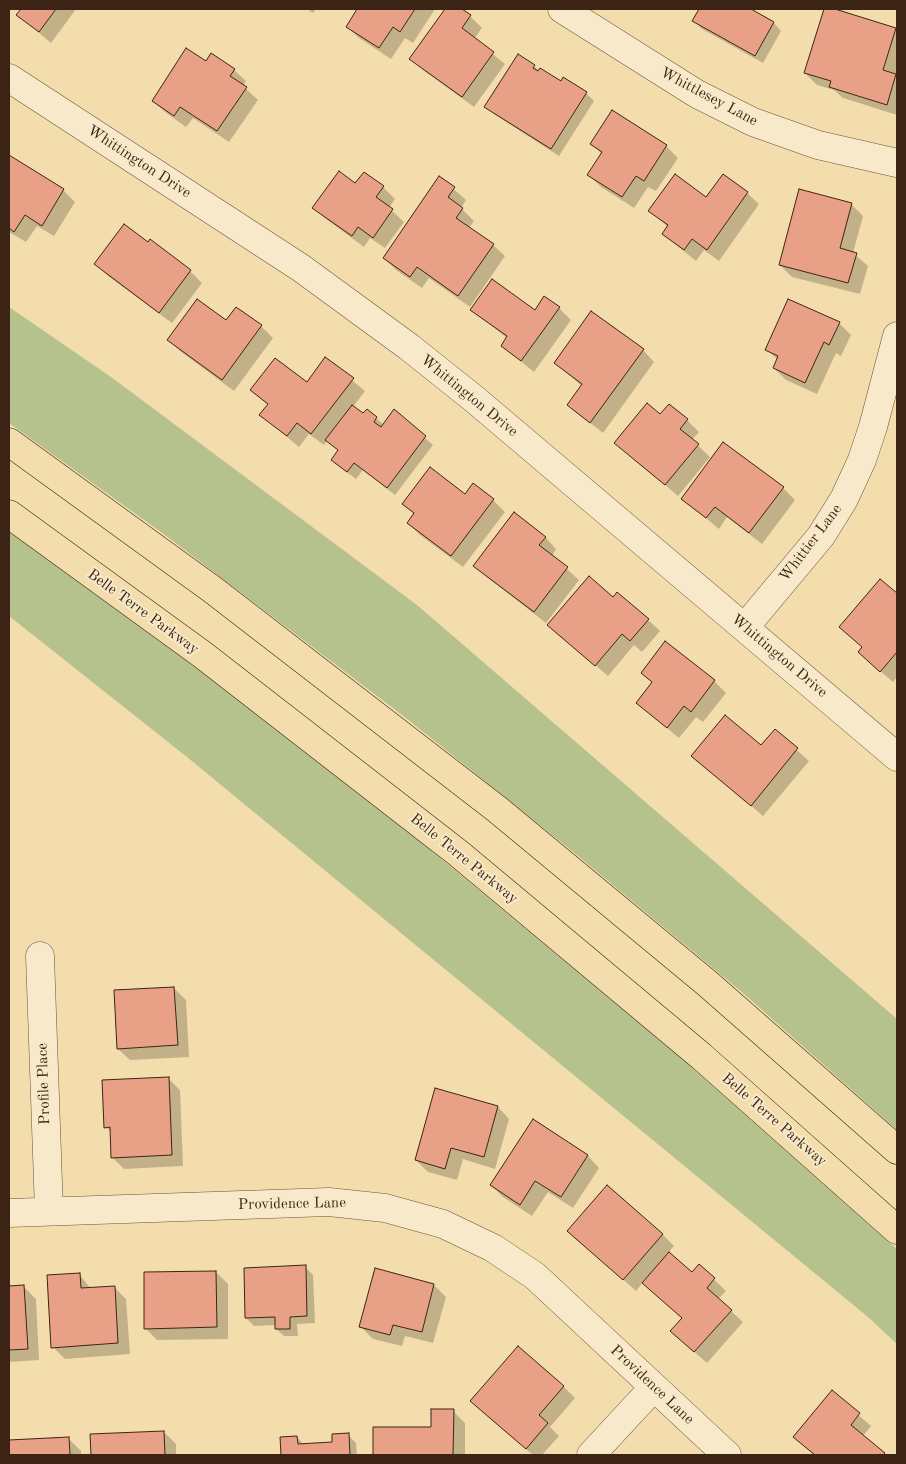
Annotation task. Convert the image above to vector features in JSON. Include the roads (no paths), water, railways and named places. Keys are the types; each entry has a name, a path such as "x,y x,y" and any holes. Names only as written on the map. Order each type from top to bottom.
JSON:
{"main road":[{"path":"9,442 213,590 498,810 708,984 897,1150"},
{"name":"Belle Terre Parkway","path":"9,514 203,655 458,853 701,1056 897,1230"}],"street":[{"name":"Whittlesey Lane","path":"562,9 698,94 753,122 818,145 897,163"},
{"name":"Whittington Drive","path":"9,78 234,223 367,315 473,398 897,757"},
{"name":"Whittier Lane","path":"745,627 816,542 844,499 862,460 873,427 897,336"},
{"name":"Profile Place","path":"40,956 49,1211"},
{"name":"Providence Lane","path":"9,1213 329,1202 356,1204 414,1215 469,1235 517,1262 552,1290 727,1455"},
{"path":"591,1455 654,1387"}]}
